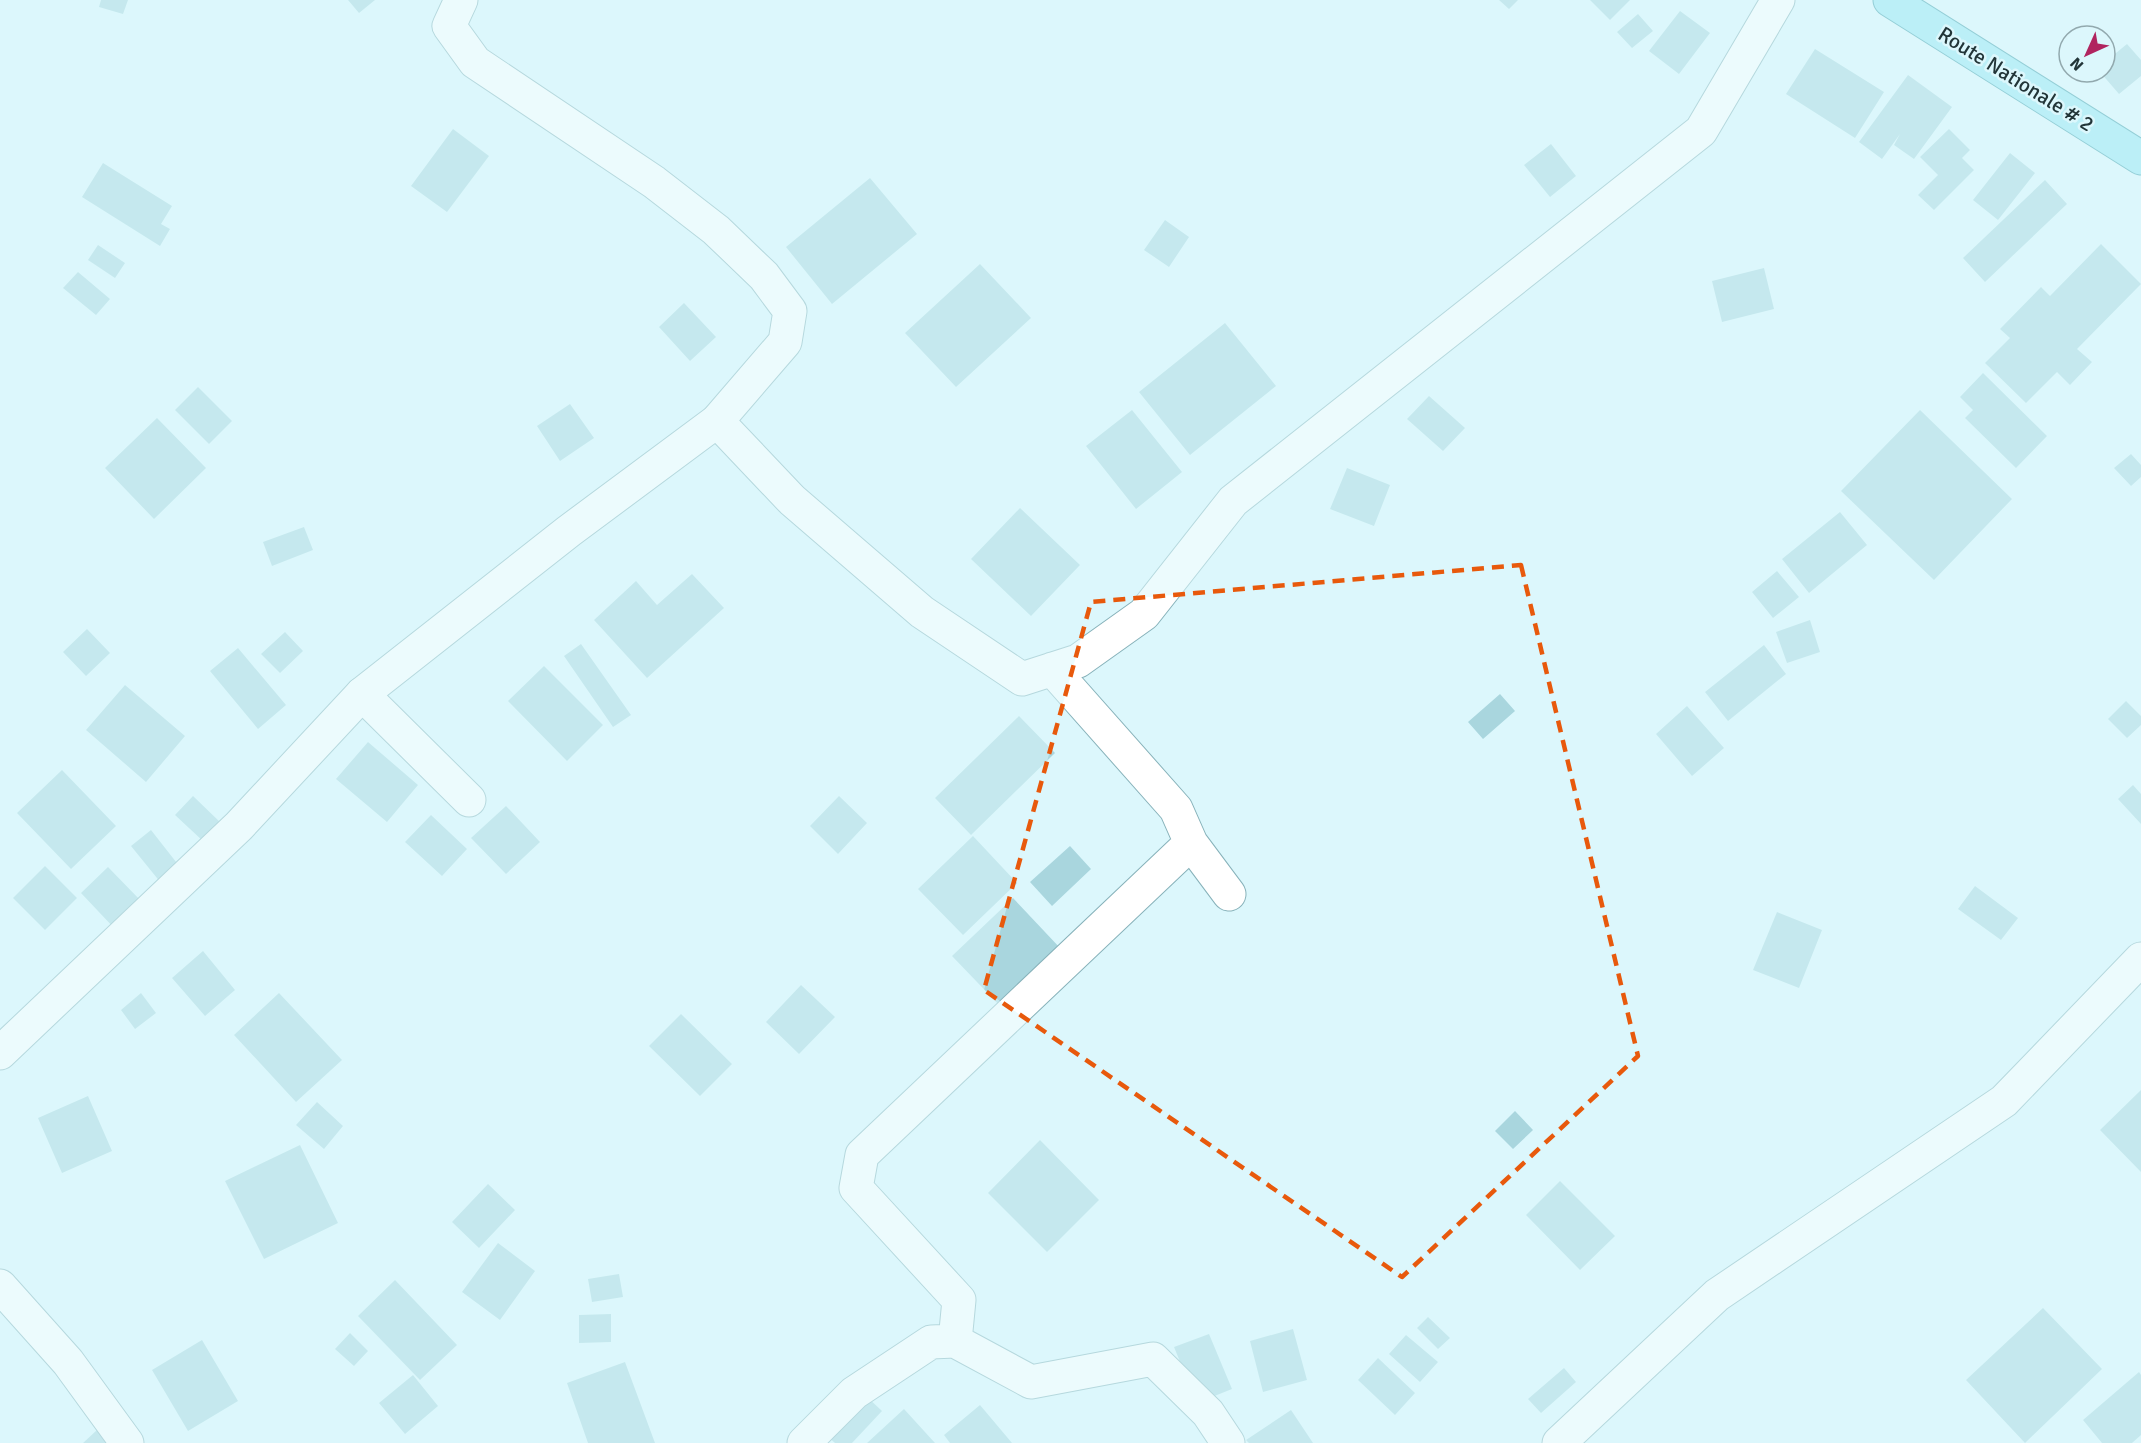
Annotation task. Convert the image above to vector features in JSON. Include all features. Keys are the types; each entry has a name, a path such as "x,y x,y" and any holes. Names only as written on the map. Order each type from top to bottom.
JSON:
{"main road":[{"name":"Route Nationale # 2","path":"1890,0 2141,158"}],"street":[{"path":"0,1053 239,826 362,694 569,531 717,421 785,342 790,311 764,276 716,230 654,182 475,62 449,26 461,0"},
{"path":"717,421 792,500 922,612 1022,679 1078,661 1144,614 1233,501 1701,131 1778,0"},
{"path":"1052,669 1176,809 1191,843 1229,894"},
{"path":"362,694 469,800"},
{"path":"955,1341 958,1300 856,1188 862,1155 1191,843"},
{"path":"1559,1443 1717,1295 2004,1101 2141,959"},
{"path":"0,1287 68,1362 127,1443"},
{"path":"804,1443 854,1393 931,1342 955,1341 1031,1382 1153,1359 1208,1413 1228,1443"}],"highlighted area":[{"path":"1521,565 1638,1056 1402,1277 984,990 1091,602"}],"building":[{"path":"101,0 128,0 123,14 99,7"},
{"path":"348,0 375,0 359,13"},
{"path":"1499,0 1518,0 1509,9"},
{"path":"1590,0 1630,0 1610,20"},
{"path":"1680,11 1710,33 1679,74 1649,51"},
{"path":"1638,14 1653,31 1632,48 1617,32"},
{"path":"2127,44 2141,60 2141,76 2119,94 2110,84 2117,84 2117,52"},
{"path":"1815,49 1884,92 1855,138 1786,94"},
{"path":"1908,75 1952,107 1914,159 1894,145 1900,134 1882,159 1859,142"},
{"path":"453,129 489,156 447,212 411,186"},
{"path":"1949,129 1970,150 1962,158 1974,170 1934,210 1918,195 1938,175 1920,157"},
{"path":"1551,144 1576,176 1550,197 1524,165"},
{"path":"2010,153 2035,173 1998,220 1973,200"},
{"path":"103,163 172,206 161,224 170,229 160,246 82,197"},
{"path":"870,178 917,234 832,304 786,247"},
{"path":"2045,180 2067,204 1985,282 1963,258"},
{"path":"1165,220 1189,237 1169,267 1144,250"},
{"path":"2101,244 2141,284 2077,349 2092,362 2070,385 2057,372 2026,403 1985,363 2010,338 2000,329 2041,287 2050,296"},
{"path":"98,245 125,263 115,278 88,260"},
{"path":"980,264 1031,318 956,387 905,333"},
{"path":"1764,268 1774,309 1722,322 1712,281"},
{"path":"78,272 110,299 96,315 63,288"},
{"path":"684,303 716,337 690,361 659,327"},
{"path":"1225,323 1276,386 1190,455 1139,392"},
{"path":"1983,373 2047,436 2016,468 1965,418 1973,410 1960,397"},
{"path":"198,387 232,421 209,444 175,410"},
{"path":"1429,396 1465,428 1443,451 1407,419"},
{"path":"570,404 594,438 560,461 537,426"},
{"path":"1132,410 1182,472 1136,509 1086,446"},
{"path":"1920,410 2012,499 1934,580 1841,491"},
{"path":"157,418 206,468 154,519 105,468"},
{"path":"2131,454 2141,465 2141,477 2131,486 2114,468"},
{"path":"1347,468 1390,485 1374,526 1330,509"},
{"path":"1020,508 1080,565 1031,616 971,559"},
{"path":"1840,512 1867,545 1809,593 1782,559"},
{"path":"304,527 313,550 272,566 263,542"},
{"path":"1777,571 1799,597 1773,618 1752,592"},
{"path":"692,574 724,608 647,678 594,620 636,581 657,605"},
{"path":"1810,620 1820,652 1787,663 1776,632"},
{"path":"87,629 110,653 86,676 63,652"},
{"path":"285,632 303,651 280,673 261,654"},
{"path":"581,644 631,715 613,727 564,656"},
{"path":"1764,645 1786,674 1728,721 1705,692"},
{"path":"238,648 286,705 258,729 210,671"},
{"path":"544,666 603,725 567,761 508,701"},
{"path":"125,685 185,736 146,782 86,730"},
{"path":"1500,694 1515,711 1483,739 1468,722"},
{"path":"2126,701 2141,716 2141,725 2127,738 2108,719"},
{"path":"1687,706 1724,748 1692,776 1656,734"},
{"path":"1019,716 1055,753 971,835 935,798"},
{"path":"368,742 418,785 387,822 336,779"},
{"path":"62,770 116,826 71,869 17,813"},
{"path":"2133,785 2141,794 2141,824 2118,799"},
{"path":"193,796 221,823 204,842 175,815"},
{"path":"839,796 867,823 838,854 810,826"},
{"path":"506,806 540,842 506,874 471,838"},
{"path":"431,815 467,849 442,876 405,842"},
{"path":"151,830 180,867 161,883 131,846"},
{"path":"973,836 1017,883 963,935 918,889"},
{"path":"1070,846 1091,869 1052,906 1030,882"},
{"path":"45,866 77,898 45,930 13,898"},
{"path":"108,867 142,902 115,929 81,893"},
{"path":"1975,886 2018,918 2001,940 1958,909"},
{"path":"1013,898 1061,949 1001,1007 952,956"},
{"path":"1777,912 1822,930 1799,988 1753,970"},
{"path":"203,951 235,990 205,1016 172,978"},
{"path":"801,985 835,1017 799,1054 766,1022"},
{"path":"141,993 156,1013 135,1029 121,1010"},
{"path":"279,993 342,1060 296,1102 234,1035"},
{"path":"681,1014 732,1064 700,1096 649,1046"},
{"path":"2141,1090 2141,1172 2100,1130"},
{"path":"88,1096 112,1151 62,1173 38,1118"},
{"path":"317,1102 343,1126 324,1149 296,1125"},
{"path":"1515,1111 1533,1130 1513,1149 1495,1131"},
{"path":"1040,1140 1099,1200 1047,1252 988,1193"},
{"path":"300,1145 338,1223 264,1259 225,1181"},
{"path":"1560,1181 1615,1236 1580,1270 1526,1215"},
{"path":"488,1184 515,1210 479,1248 452,1222"},
{"path":"498,1243 535,1271 500,1320 462,1292"},
{"path":"619,1274 623,1297 592,1302 588,1279"},
{"path":"395,1280 457,1345 420,1380 358,1316"},
{"path":"2043,1308 2102,1369 2025,1443 1966,1380"},
{"path":"611,1314 611,1342 579,1343 579,1315"},
{"path":"1428,1317 1450,1338 1438,1349 1417,1328"},
{"path":"1293,1329 1307,1380 1263,1392 1250,1341"},
{"path":"350,1333 368,1351 354,1366 335,1349"},
{"path":"1209,1334 1232,1389 1197,1403 1174,1347"},
{"path":"1406,1335 1438,1362 1420,1382 1389,1354"},
{"path":"202,1340 238,1401 188,1431 152,1370"},
{"path":"1378,1358 1415,1393 1395,1415 1358,1380"},
{"path":"625,1362 655,1443 588,1443 567,1383"},
{"path":"1564,1368 1576,1382 1541,1413 1528,1399"},
{"path":"2139,1372 2141,1375 2141,1435 2132,1443 2102,1443 2083,1420"},
{"path":"413,1375 438,1406 405,1434 379,1403"},
{"path":"865,1395 882,1411 852,1443 835,1443 826,1435"},
{"path":"980,1405 1012,1443 950,1443 944,1435"},
{"path":"904,1409 935,1443 867,1443"},
{"path":"1291,1410 1313,1443 1249,1443 1246,1440"},
{"path":"97,1430 110,1443 83,1443"}]}
